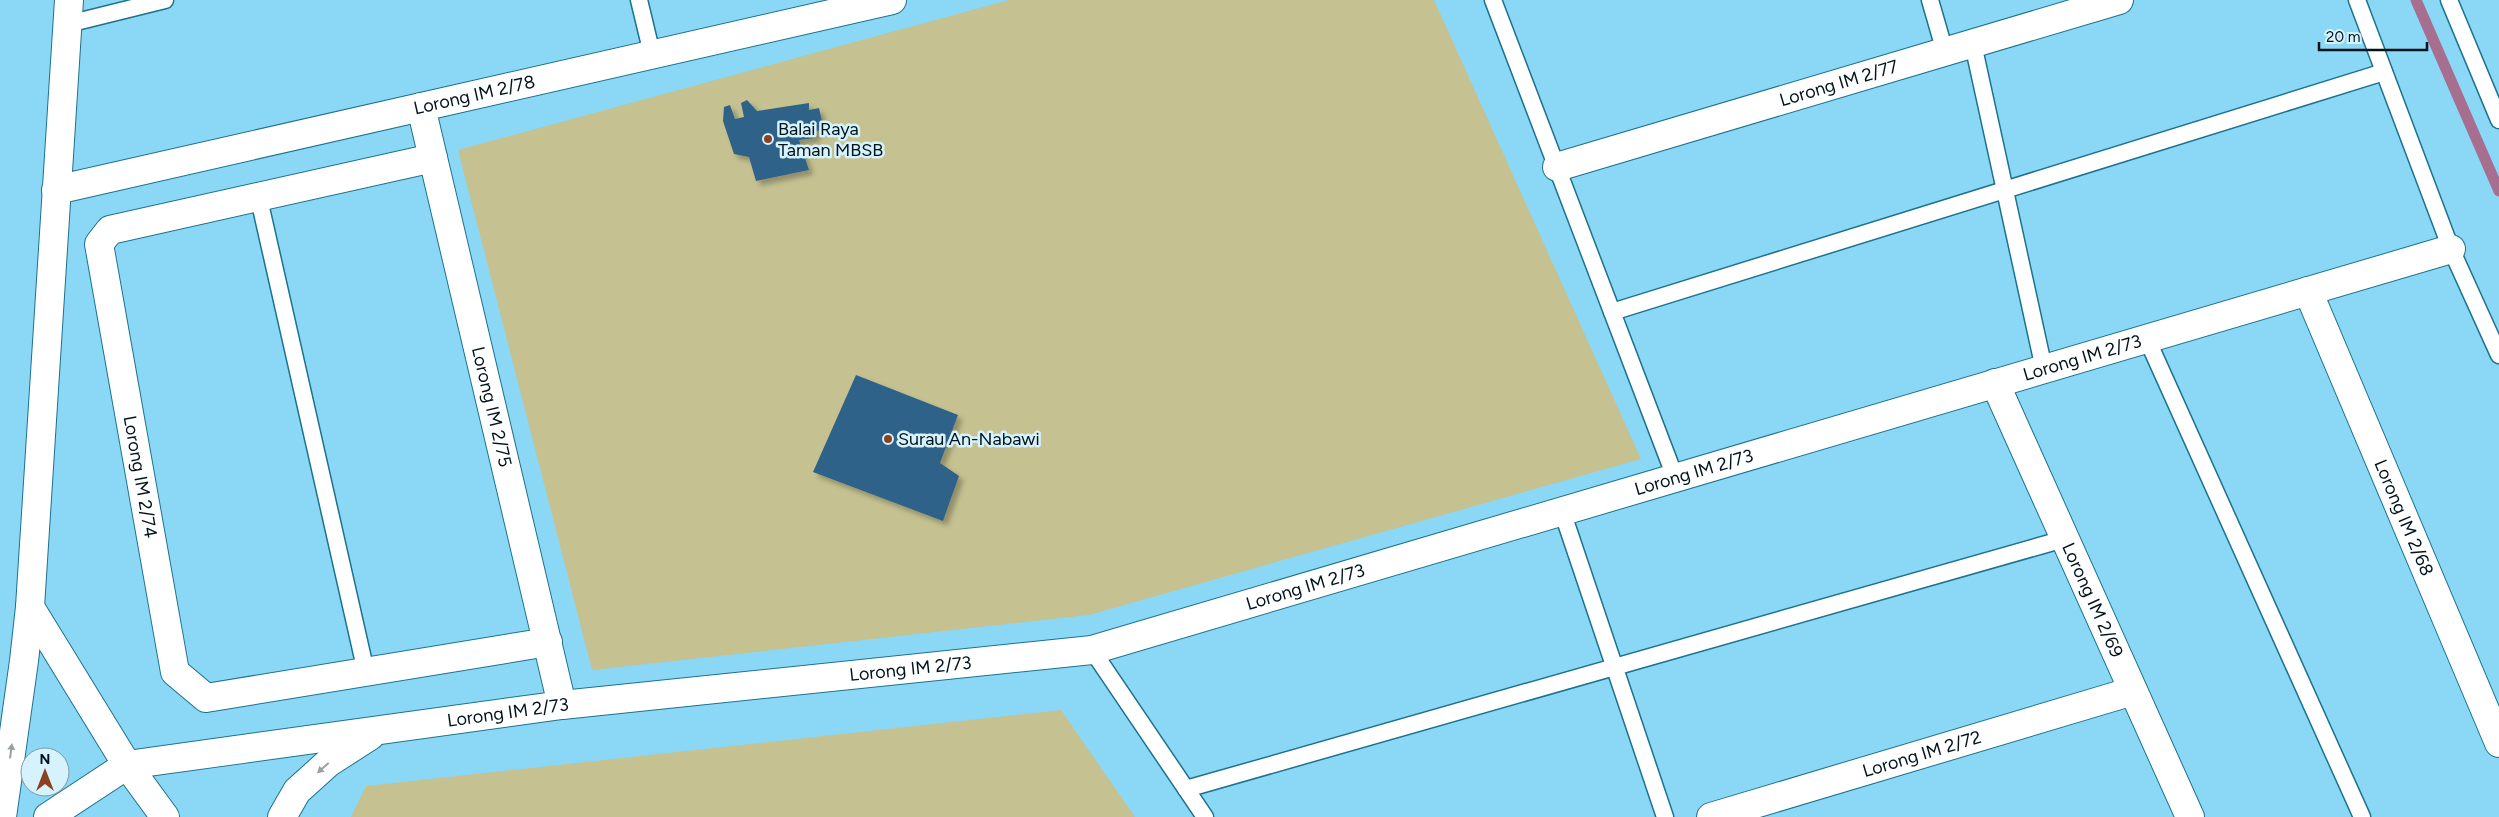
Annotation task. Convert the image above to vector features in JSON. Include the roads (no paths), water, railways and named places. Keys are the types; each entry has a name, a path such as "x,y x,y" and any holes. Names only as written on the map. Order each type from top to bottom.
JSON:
{"street":[{"name":"Lorong IM 2/78","path":"56,190 892,0"},
{"name":"Lorong IM 2/77","path":"1557,167 2119,0"},
{"path":"2,817 30,607 68,12"},
{"name":"Lorong IM 2/75","path":"421,107 562,705"},
{"name":"Lorong IM 2/74","path":"433,158 259,199 110,230 99,244 175,672 206,698 548,642"},
{"name":"Lorong IM 2/73","path":"127,765 562,705 1092,650 2451,249"},
{"name":"Lorong IM 2/68","path":"2308,291 2499,743"},
{"name":"Lorong IM 2/69","path":"1995,383 2190,817"},
{"path":"30,607 127,765 165,817"},
{"name":"Lorong IM 2/72","path":"1711,817 1743,812 2133,691"},
{"path":"282,817 297,791 328,763 378,731"},
{"path":"48,817 127,765"}],"lane":[{"path":"68,12 165,0"},
{"path":"639,0 652,54"},
{"path":"1930,0 1944,52"},
{"path":"2357,0 2451,249 2499,355"},
{"path":"2449,0 2499,120"},
{"path":"1496,1 1675,478"},
{"path":"1973,44 2044,369"},
{"path":"1612,312 2384,72"},
{"path":"259,199 366,672"},
{"path":"2147,339 2362,817"},
{"path":"1562,511 1665,817"},
{"path":"1186,789 2064,539"},
{"path":"1092,650 1205,817"}],"waterway":[{"path":"2416,0 2499,191"}],"place":[{"name":"Balai Raya Taman MBSB","path":"768,139"},
{"name":"Surau An-Nabawi","path":"888,439"}]}
